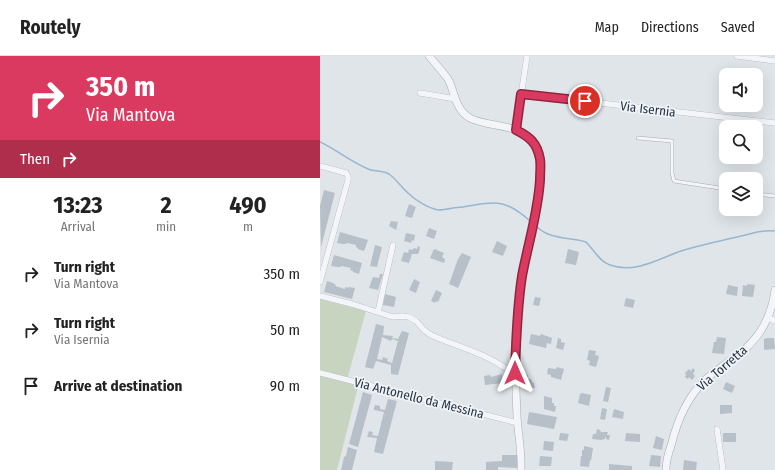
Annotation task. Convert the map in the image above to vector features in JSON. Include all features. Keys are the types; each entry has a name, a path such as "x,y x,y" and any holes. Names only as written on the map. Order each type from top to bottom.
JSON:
{"street":[{"path":"428,56 449,81 461,111 470,118 491,125 516,130 532,139 536,146 540,160 539,199 522,276 517,323 515,371 518,423 522,456 521,470"},
{"path":"516,130 527,56"},
{"path":"737,56 775,61"},
{"path":"420,94 456,99"},
{"name":"Via Isernia","path":"521,94 775,123"},
{"path":"320,166 346,173 348,180 320,282"},
{"path":"378,312 393,245"},
{"name":"Via Torretta","path":"666,470 675,430 683,410 689,400 705,380 745,350 761,332 774,306 775,290"},
{"path":"320,296 393,317 409,317 416,321 431,335 468,349 508,370 515,371"},
{"path":"768,317 775,321"},
{"name":"Via Antonello da Messina","path":"320,373 518,423"},
{"path":"717,429 723,470"}],"lane":[{"path":"638,138 672,141 672,173 674,181 719,188"},
{"path":"763,195 775,196"}],"green space":[{"path":"320,299 366,311 347,380 359,383 337,470 320,470"}],"building":[{"path":"324,190 335,193 321,247 320,206"},
{"path":"409,204 416,207 412,218 405,216"},
{"path":"391,221 398,222 396,230 389,226"},
{"path":"429,228 437,231 434,239 426,236"},
{"path":"340,232 368,240 364,251 358,249 356,245 337,243"},
{"path":"406,233 415,235 414,241 412,240 411,243 404,241"},
{"path":"497,241 507,246 503,256 492,252"},
{"path":"375,245 382,247 377,267 370,266"},
{"path":"418,246 420,247 418,254 412,254 409,263 401,261 404,252 408,253 409,249 417,249"},
{"path":"434,249 444,253 442,257 445,259 444,263 430,258"},
{"path":"568,249 579,252 576,265 565,263"},
{"path":"462,253 471,257 458,288 449,284 458,259"},
{"path":"334,255 362,263 359,274 350,270 351,268 331,266"},
{"path":"380,274 383,274 378,290 369,288 373,277 379,278"},
{"path":"414,279 420,282 416,293 409,290"},
{"path":"327,281 333,283 336,285 335,286 345,289 345,287 355,288 352,299 324,292"},
{"path":"747,284 755,285 753,297 742,296 743,285 747,286"},
{"path":"728,285 738,287 737,296 726,294"},
{"path":"436,290 442,293 438,302 436,301 435,303 431,301"},
{"path":"385,294 396,297 394,307 383,305"},
{"path":"535,297 541,298 539,306 533,305"},
{"path":"626,298 635,300 633,308 624,306"},
{"path":"376,324 384,326 383,335 393,336 392,338 398,339 402,331 409,333 398,375 391,374 391,365 376,361 373,369 365,367","holes":["382,337 391,341 392,339 398,341 392,363 383,357 382,360 377,359"]},
{"path":"531,334 540,336 541,334 552,338 551,344 547,343 546,348 529,344"},
{"path":"717,337 726,338 724,354 712,353 714,342 716,342"},
{"path":"558,338 561,339 561,342 565,343 563,350 556,348"},
{"path":"774,338 775,349 764,350 764,339"},
{"path":"589,350 596,351 595,355 599,356 596,367 589,365 590,361 587,360"},
{"path":"557,367 564,369 561,380 547,374 548,368 556,369"},
{"path":"693,368 695,370 693,374 695,376 692,380 689,377 688,379 685,377 685,373 689,369 691,371"},
{"path":"502,374 502,383 485,385 484,376 490,375 491,377"},
{"path":"526,374 528,375 528,379 531,379 534,383 535,388 524,388 524,385 522,385 521,376"},
{"path":"726,382 735,386 732,393 723,389"},
{"path":"606,387 611,388 608,402 603,401"},
{"path":"363,392 372,395 358,447 349,444"},
{"path":"580,394 591,395 589,406 578,403"},
{"path":"544,396 552,398 552,403 556,406 555,412 544,409"},
{"path":"388,399 397,401 383,454 374,452 377,438 367,437 369,431 373,432 372,435 378,436 384,412 374,410 374,408 375,405 380,406 380,409 385,410"},
{"path":"720,405 732,405 732,413 720,414"},
{"path":"602,408 607,409 605,420 600,419"},
{"path":"614,409 624,412 623,419 612,417"},
{"path":"529,412 557,417 554,429 527,424"},
{"path":"597,429 601,432 608,432 607,435 610,435 609,440 606,439 606,437 605,439 601,440 592,439 593,434 596,434"},
{"path":"560,433 569,434 567,441 559,440"},
{"path":"626,433 640,434 640,442 625,441"},
{"path":"723,433 736,433 736,442 723,442"},
{"path":"656,436 664,439 662,450 653,448"},
{"path":"544,441 554,442 553,451 543,450"},
{"path":"584,446 593,448 589,467 580,466"},
{"path":"348,447 357,450 352,470 341,470 344,457 346,456"},
{"path":"502,455 520,455 518,468 498,467 498,470 486,470 486,462 502,461"},
{"path":"651,455 661,456 660,467 649,466"},
{"path":"540,456 552,457 551,466 539,466"},
{"path":"684,460 697,462 696,470 683,470"},
{"path":"435,461 453,462 452,470 435,470"},
{"path":"609,464 632,466 632,470 609,470"}],"waterway":[{"path":"320,142 362,166 371,170 389,174 411,196 430,207 440,210 485,203 502,204 519,212 530,221"},
{"path":"537,227 548,234 560,238 586,242 606,263 628,268 637,267 681,251 703,245 757,232 774,231"}],"route":[{"path":"515,373 515,348 522,276 539,199 540,160 538,151 532,139 516,130 521,94 585,101"}]}
